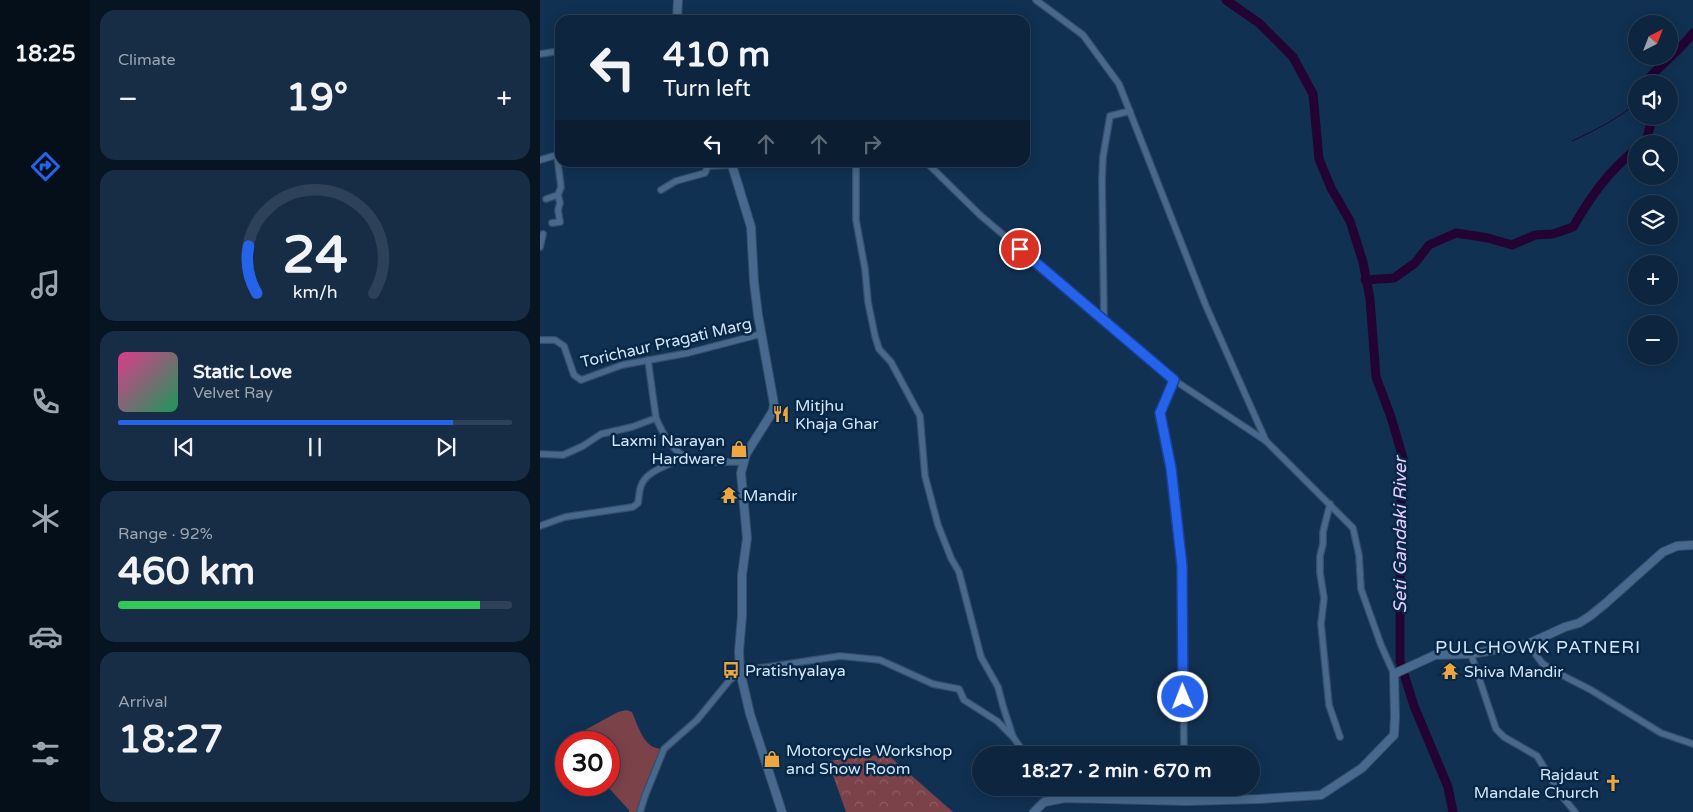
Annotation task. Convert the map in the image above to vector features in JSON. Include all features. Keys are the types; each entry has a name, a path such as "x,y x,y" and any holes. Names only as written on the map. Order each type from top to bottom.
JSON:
{"main road":[{"path":"677,15 678,0"},
{"path":"732,167 751,228 754,282 774,408 743,462 741,477 747,538 741,587 740,671 750,714 782,812"},
{"path":"1034,812 1044,802 1065,798 1187,801 1259,800 1324,794 1362,768 1394,735 1394,674 1435,655 1471,654 1528,644 1565,627 1579,623 1590,616 1663,552 1678,546 1693,545"}],"street":[{"path":"1036,0 1083,35 1119,84 1206,306 1266,441"},
{"path":"540,54 555,52"},
{"path":"550,53 555,54"},
{"path":"1104,319 1103,157 1110,116 1130,111"},
{"path":"540,160 555,155"},
{"path":"552,223 560,222 558,210 560,203 558,195 561,187 559,167"},
{"path":"660,190 676,181 705,173 707,167"},
{"path":"856,167 856,220 875,336 879,349 891,362 920,416 925,476 938,525 959,572 982,657 998,687 1013,737"},
{"path":"931,167 980,215 1174,380 1266,441 1353,528 1359,555 1361,589 1381,645 1394,674"},
{"path":"546,199 558,195"},
{"path":"540,247 543,234"},
{"name":"Torichaur Pragati Marg","path":"540,340 555,340 564,346 574,375 581,380 622,365 688,353 761,334"},
{"path":"648,360 656,418 661,430 671,444 684,457 714,462 743,462"},
{"path":"1174,380 1160,413 1171,468 1182,566 1184,746"},
{"path":"540,454 563,455 583,446 601,434 632,427 656,418"},
{"path":"540,526 565,517 633,506 638,503 641,485 647,477 684,457"},
{"path":"1330,504 1322,532 1323,544 1320,556 1320,573 1324,598 1321,624 1329,705 1340,737"},
{"path":"1528,644 1542,662 1552,670 1591,690 1661,733 1693,744"},
{"path":"1471,654 1496,729 1504,737 1537,756 1561,795 1575,812"},
{"path":"640,812 664,749 697,720 729,681 740,671 840,656 880,660 933,684 959,690 964,700 998,721 1020,746"},
{"path":"1187,796 1187,801"}],"green space":[{"path":"626,710 632,712 647,742 652,746 664,749 640,812 629,812 616,796 620,796 620,731 583,731 618,712"},
{"path":"887,754 953,812 846,812 828,761"}],"waterway":[{"name":"Seti Gandaki River","path":"1226,0 1259,23 1293,57 1313,94 1319,159 1331,188 1350,221 1363,262 1370,299 1376,377 1391,417 1403,458 1400,526 1400,661 1414,706 1448,787 1453,812"},
{"path":"1652,75 1693,33"},
{"path":"1572,141 1597,129 1628,110"},
{"path":"1648,135 1650,125"},
{"path":"1365,280 1394,278 1415,263 1429,245 1456,233 1488,238 1512,245 1535,235 1553,234 1573,227 1601,185 1628,157"}],"place":[{"name":"Mitjhu Khaja Ghar","path":"781,414"},
{"name":"Laxmi Narayan Hardware","path":"739,449"},
{"name":"Mandir","path":"729,495"},
{"name":"Pratishyalaya","path":"731,670"},
{"name":"Shiva Mandir","path":"1450,671"},
{"name":"Motorcycle Workshop and Show Room","path":"772,759"},
{"name":"Rajdaut Mandale Church","path":"1613,783"}],"district":[{"name":"PULCHOWK PATNERI","path":"1538,647"}],"route":[{"path":"1020,249 1174,380 1160,413 1171,468 1182,566 1183,697"}]}
